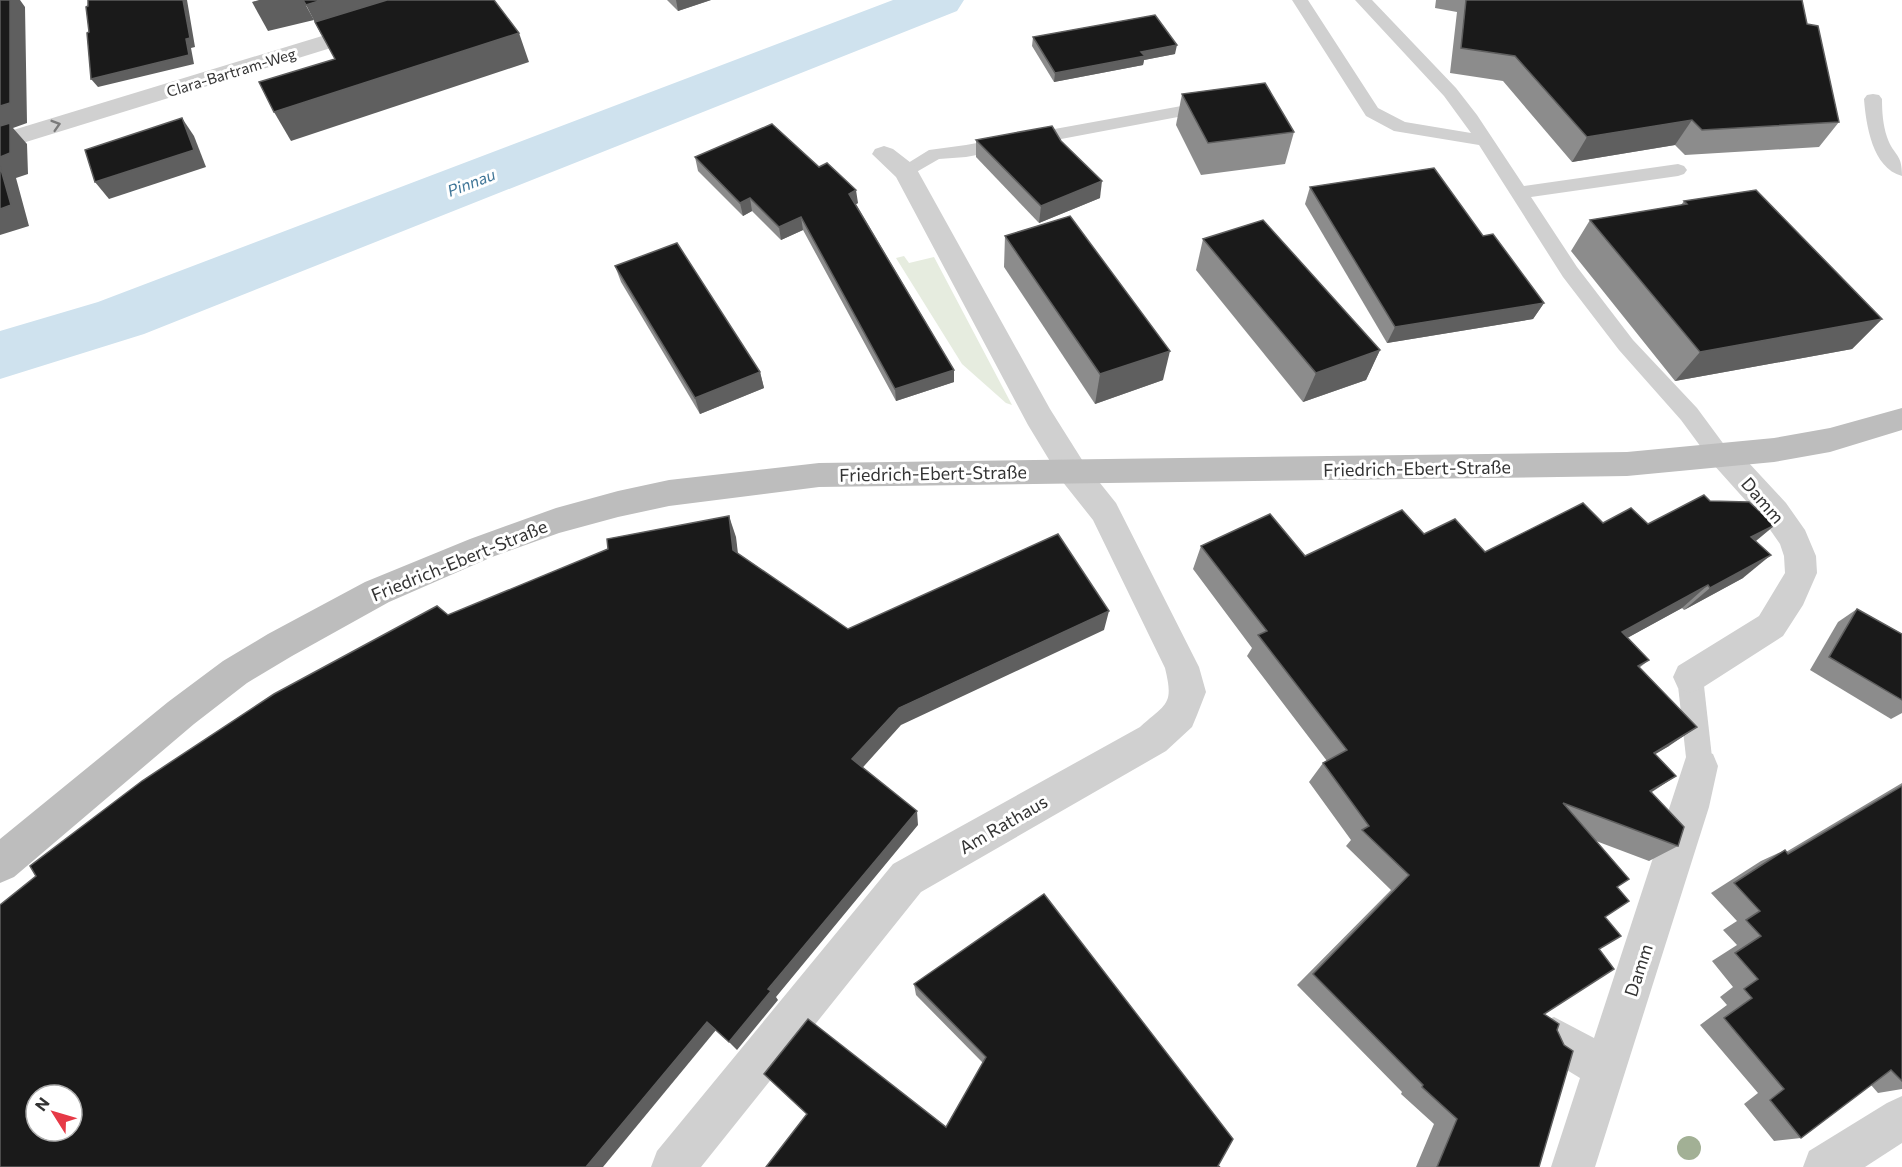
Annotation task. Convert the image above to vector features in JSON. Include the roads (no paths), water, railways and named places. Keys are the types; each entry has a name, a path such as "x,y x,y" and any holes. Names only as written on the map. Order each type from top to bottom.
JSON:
{"main road":[{"name":"Damm","path":"1722,456 1830,440 1902,419"},
{"name":"Friedrich-Ebert-Straße","path":"0,864 127,756 235,672 280,645 377,592 500,540 556,521 618,504 720,486 819,475 1579,466 1722,456"}],"street":[{"name":"Clara-Bartram-Weg","path":"0,142 383,25"},
{"path":"884,154 906,172 1039,417 1073,472"},
{"name":"Damm","path":"1690,677 1771,626 1791,595 1801,573 1800,556 1794,539 1775,512 1722,456"},
{"name":"Am Rathaus","path":"673,1167 907,879 1153,739 1179,715 1188,692 1182,668 1105,512 1073,472"},
{"name":"Damm","path":"1573,1167 1690,807 1700,766"},
{"path":"1554,1038 1605,1069"},
{"path":"1825,1167 1902,1118"}],"lane":[{"path":"1300,0 1372,112 1400,127 1486,141"},
{"path":"1362,0 1450,92 1486,141 1570,273 1626,345 1689,414 1722,456"},
{"path":"1873,99 1875,133 1878,142 1902,170"},
{"path":"906,172 935,154 966,151 1222,104"},
{"path":"1520,193 1678,170"},
{"path":"1690,677 1700,766"}],"waterway":[{"name":"Pinnau","path":"0,355 121,318 939,0"}]}
